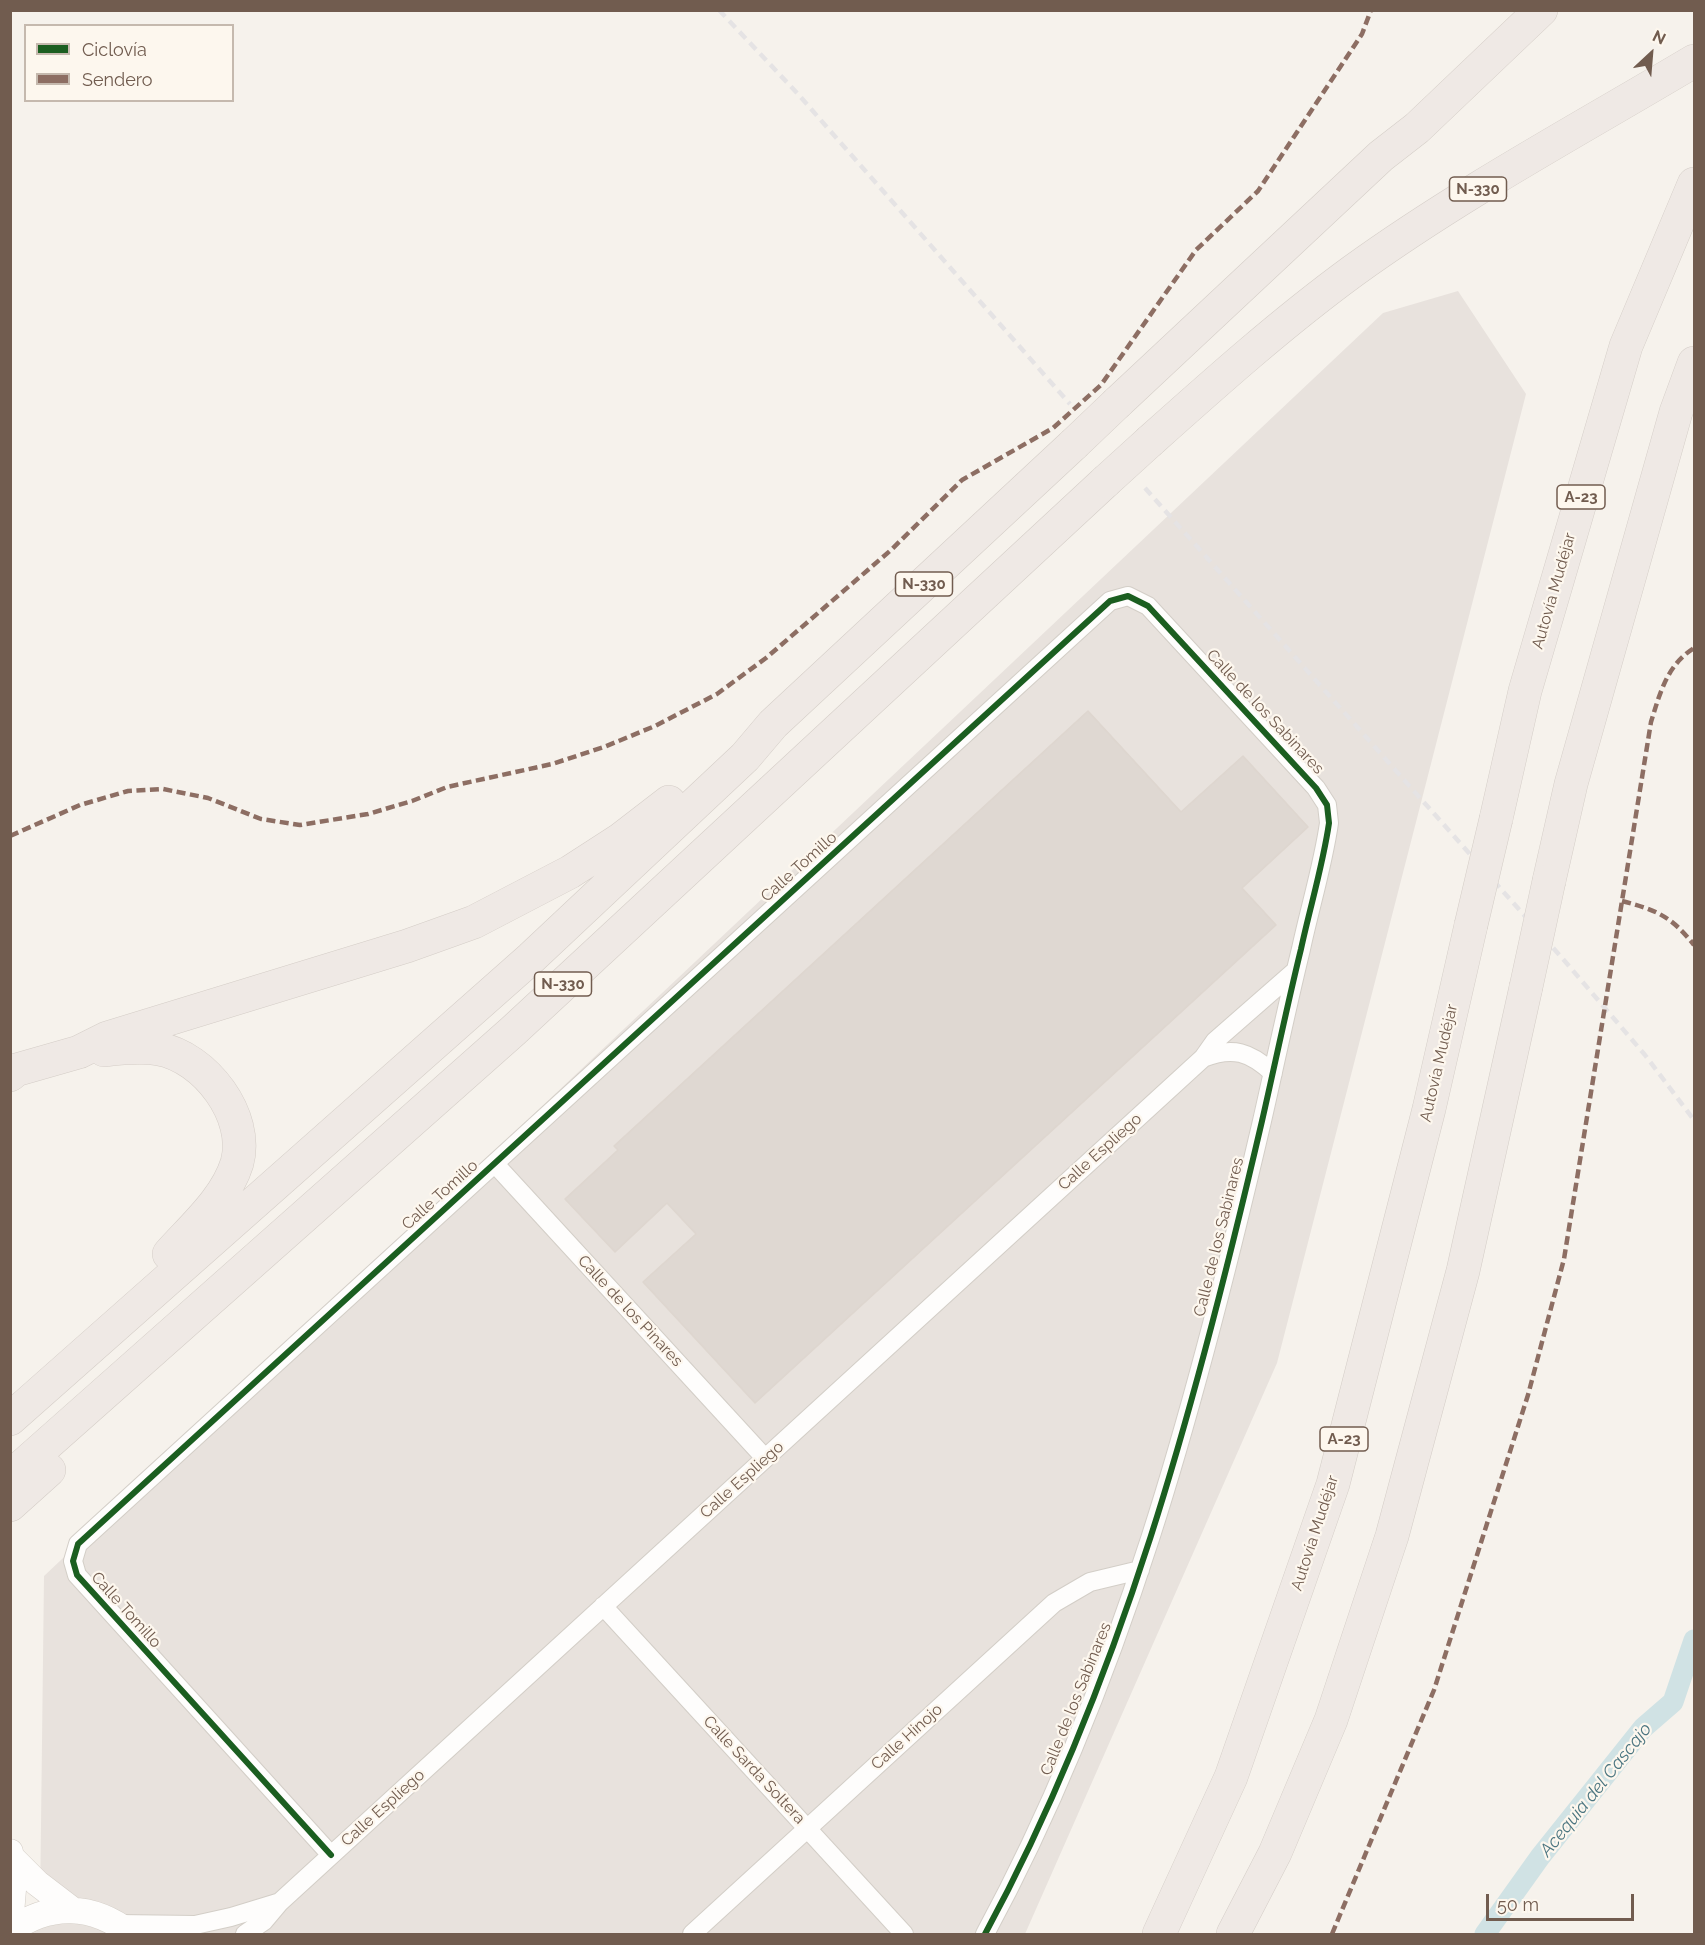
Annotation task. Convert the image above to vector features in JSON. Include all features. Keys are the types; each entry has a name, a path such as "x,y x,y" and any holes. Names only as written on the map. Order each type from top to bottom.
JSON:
{"highway":[{"path":"1381,156 1404,118 1476,50 1511,10"},
{"name":"N-330","path":"10,1419 531,958 745,757 774,724 1381,156 1417,128 1541,10"},
{"name":"N-330","path":"10,1478 513,1031 1106,481 1264,341 1355,270 1474,192 1695,61"},
{"name":"Autovía Mudéjar","path":"1160,1935 1232,1778 1333,1484 1429,1108 1525,691 1626,346 1695,184"},
{"path":"1233,1935 1275,1853 1331,1720 1392,1536 1463,1271 1574,772 1676,412 1695,363"},
{"path":"12,1072 79,1052 107,1038 407,946 474,922 570,872 647,820 733,748 774,724"},
{"path":"67,1369 92,1325 167,1256 208,1212 226,1186 237,1162 238,1141 234,1119 213,1082 177,1054 158,1049 79,1052"},
{"path":"10,1505 93,1430 113,1388"}],"street":[{"name":"Calle de los Sabinares","path":"985,1935 1031,1842 1092,1703 1140,1570 1207,1341 1273,1073 1328,834 1330,814 1316,788 1148,606 1128,596"},
{"name":"Calle Tomillo","path":"331,1855 77,1575 73,1561 87,1533 495,1164 1110,601 1128,596"},
{"name":"Calle Espliego","path":"245,1935 264,1921 280,1902 331,1855 1203,1058 1215,1041 1295,971"},
{"name":"Calle Espliego","path":"1203,1058 1221,1052 1240,1051 1258,1059 1273,1073"},
{"name":"Calle de los Pinares","path":"495,1164 765,1458"},
{"name":"Calle Hinojo","path":"692,1935 1054,1603 1090,1582 1140,1570"},
{"name":"Calle Sarda Soltera","path":"603,1606 904,1935"},
{"path":"12,1856 37,1883 71,1909"},
{"path":"10,1925 12,1856"},
{"name":"Calle Espliego","path":"124,1929 195,1925 280,1902"},
{"path":"10,1931 38,1914 71,1909 88,1911 124,1929"}],"shaded area":[{"path":"1458,291 1526,394 1277,1363 1025,1934 25,1934 40,1908 44,1576 1383,313"}],"building":[{"path":"1088,711 1181,812 1243,756 1308,827 1242,888 1276,925 755,1403 643,1282 696,1234 667,1203 615,1252 565,1199 618,1150 614,1146"}],"waterway":[{"name":"Acequia del Cascajo","path":"1485,1934 1540,1857 1643,1728 1673,1702 1694,1640"}],"railway":[{"path":"719,10 797,93 1070,404"},
{"path":"1145,488 1563,959 1645,1055 1694,1120"}],"marked path":[{"path":"10,836 80,805 128,791 163,789 208,798 261,819 300,825 368,814 412,801 447,787 552,764 604,747 655,726 717,694 766,658 891,550 962,480 1053,428 1101,385 1196,250 1258,191 1362,34 1371,10"},
{"path":"1332,1934 1434,1690 1528,1395 1564,1259 1651,722 1661,690 1671,671 1694,648"},
{"path":"1622,901 1663,916 1671,921 1694,945"}],"cycle path":[{"path":"331,1855 77,1575 73,1561 78,1544 1110,601 1128,596 1148,606 1316,788 1327,805 1329,823 1237,1226 1211,1330 1151,1537 1116,1639 1077,1739 1034,1838 985,1934"}]}
